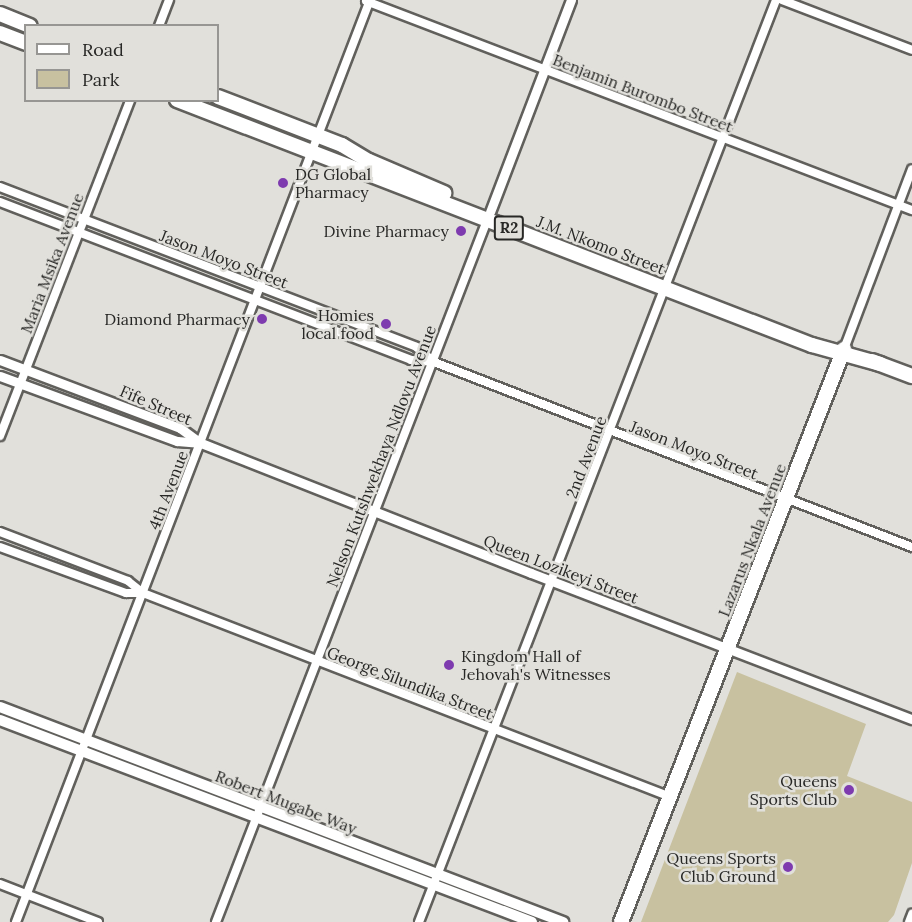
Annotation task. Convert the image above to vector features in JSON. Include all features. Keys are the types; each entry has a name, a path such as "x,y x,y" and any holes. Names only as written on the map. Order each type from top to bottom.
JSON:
{"highway":[{"path":"0,14 25,24"},
{"path":"0,33 24,42"},
{"name":"J.M. Nkomo Street","path":"219,97 319,136 489,216"},
{"name":"J.M. Nkomo Street","path":"182,102 912,376"},
{"name":"Lazarus Nkala Avenue","path":"621,922 668,796 843,352"}],"main road":[{"name":"Robert Mugabe Way","path":"0,707 84,746 257,813 435,880 563,922"},
{"name":"Robert Mugabe Way","path":"0,720 84,746"},
{"name":"Robert Mugabe Way","path":"435,880 532,922"}],"street":[{"path":"160,24 169,0"},
{"name":"Nelson Kutshwekhaya Ndlovu Avenue","path":"216,922 376,513 571,0"},
{"name":"2nd Avenue","path":"418,922 552,582 776,0"},
{"path":"782,0 912,50"},
{"name":"Benjamin Burombo Street","path":"368,1 722,139 912,210"},
{"name":"4th Avenue","path":"16,922 319,136 368,1"},
{"name":"Maria Msika Avenue","path":"0,436 129,102"},
{"name":"Lazarus Nkala Avenue","path":"843,352 912,169"},
{"name":"Jason Moyo Street","path":"0,187 416,347 434,362"},
{"name":"Jason Moyo Street","path":"0,202 411,360 434,362 785,500 912,547"},
{"name":"Fife Street","path":"0,360 179,427 201,443"},
{"name":"Fife Street","path":"0,376 177,441 201,443"},
{"name":"Queen Lozikeyi Street","path":"201,443 552,582 912,719"},
{"name":"George Silundika Street","path":"0,532 128,581 143,593 317,662 668,796"},
{"name":"George Silundika Street","path":"0,547 126,593 143,593"},
{"path":"0,884 98,922"},
{"path":"909,922 912,915"}],"green space":[{"path":"737,672 866,724 847,776 912,802 912,863 894,915 888,922 641,922"}],"place":[{"name":"DG Global Pharmacy","path":"283,183"},
{"name":"Divine Pharmacy","path":"461,231"},
{"name":"Diamond Pharmacy","path":"262,319"},
{"name":"Homies local food","path":"386,324"},
{"name":"Kingdom Hall of Jehovah's Witnesses","path":"449,665"},
{"name":"Queens Sports Club","path":"849,790"},
{"name":"Queens Sports Club Ground","path":"788,867"}]}
